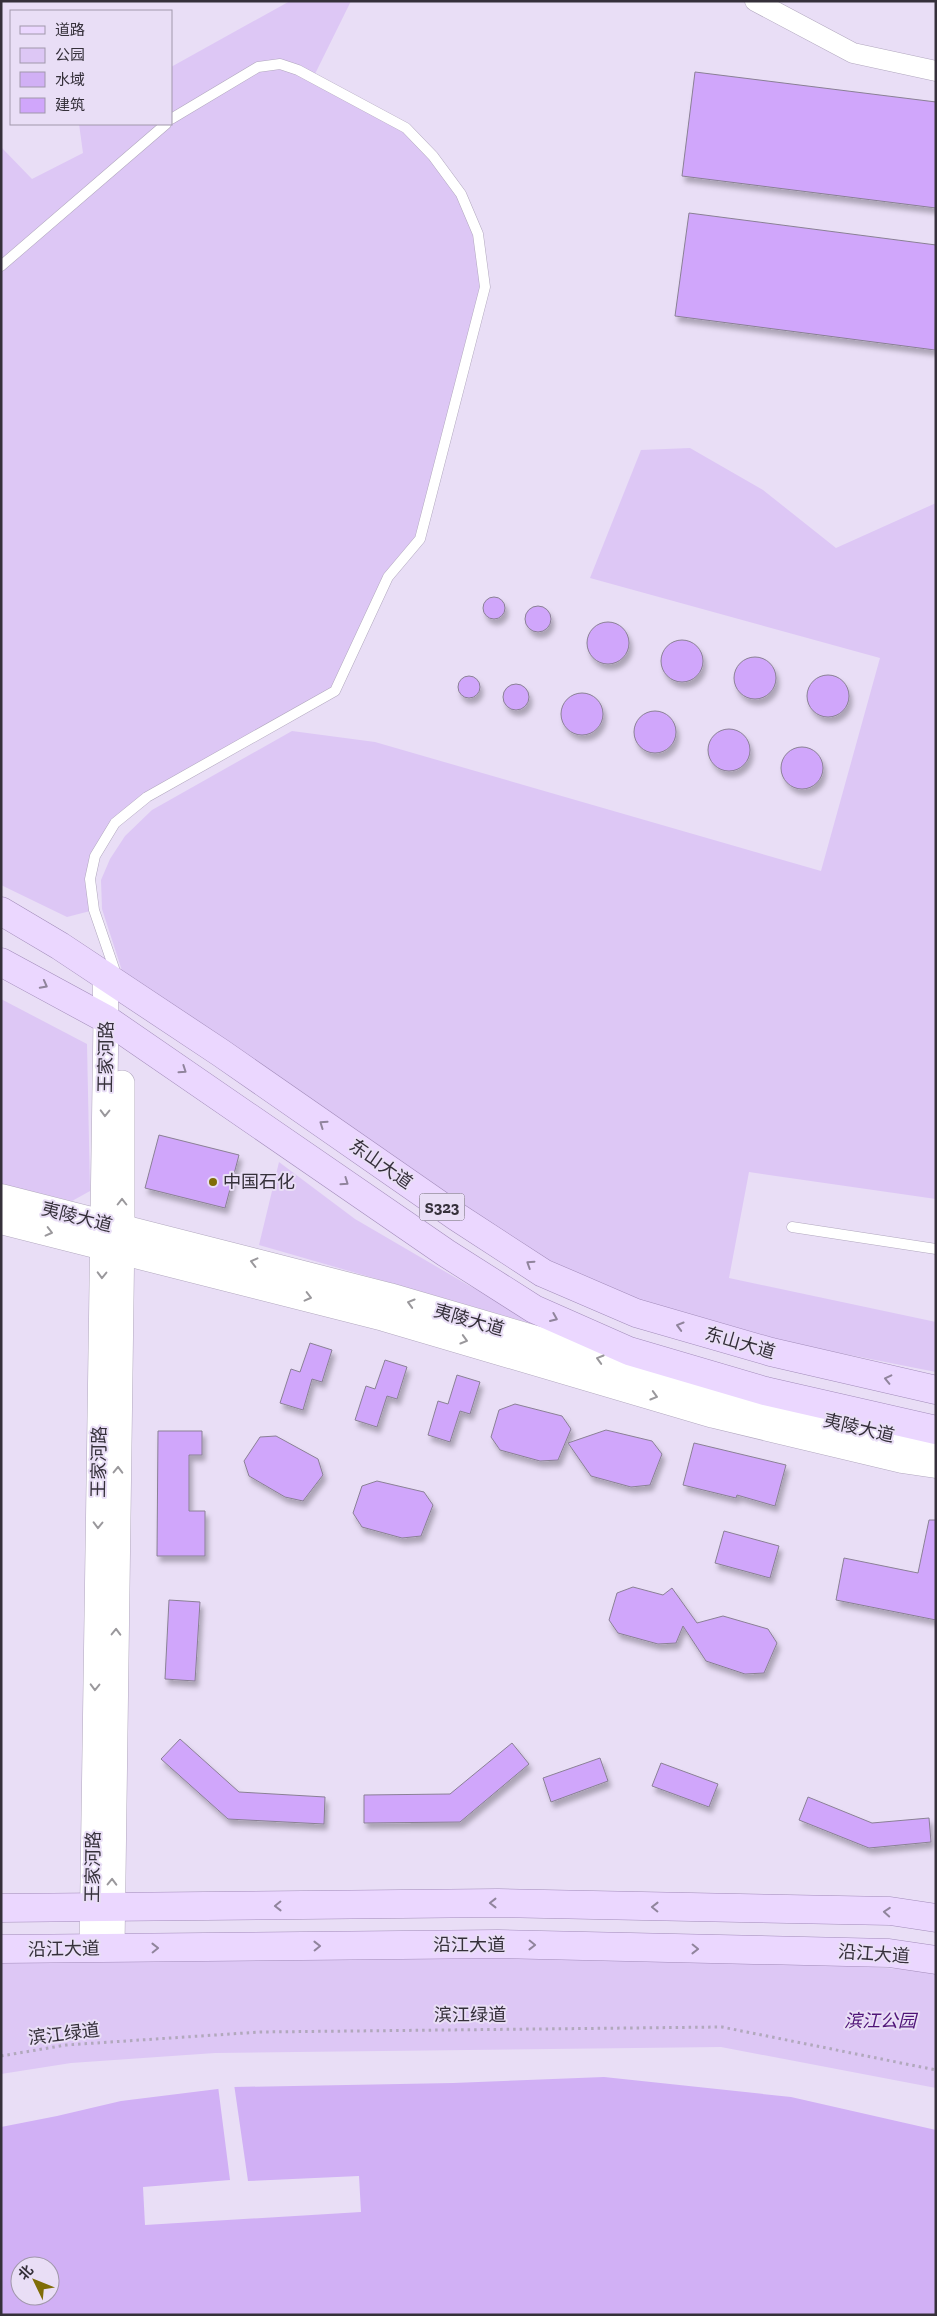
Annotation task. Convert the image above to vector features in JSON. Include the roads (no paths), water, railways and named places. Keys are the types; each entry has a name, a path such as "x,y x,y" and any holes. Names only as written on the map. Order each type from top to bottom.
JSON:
{"main road":[{"name":"东山大道","path":"1,911 60,946 220,1053 457,1217 543,1273 636,1313 771,1352 936,1390"},
{"name":"东山大道","path":"1,962 114,1024 446,1253 534,1310 629,1351 765,1390 936,1430"},
{"name":"夷陵大道","path":"1,1198 112,1237 714,1414 902,1459 936,1464"},
{"name":"夷陵大道","path":"1,1220 112,1237 389,1297 720,1394 906,1439 936,1443"},
{"path":"1,1908 508,1904 890,1911 936,1918"},
{"name":"沿江大道","path":"1,1950 508,1944 889,1953 936,1960"}],"street":[{"path":"755,1 853,53 936,71"},
{"name":"王家河路","path":"102,1948 112,1237 113,982"}],"lane":[{"path":"113,982 94,910 90,879 95,856 115,823 147,797 335,691 388,577 420,540 484,287 478,234 461,194 433,156 406,128 298,70 280,64 258,67 172,118"},
{"path":"1,266 165,125"},
{"path":"792,1227 936,1249"}],"water":[{"path":"604,2077 791,2097 936,2130 936,2315 1,2315 1,2127 121,2101 234,2087 453,2083"}],"place":[{"name":"中国石化","path":"213,1182"}],"park label":[{"name":"滨江公园","path":"880,2021"}]}
